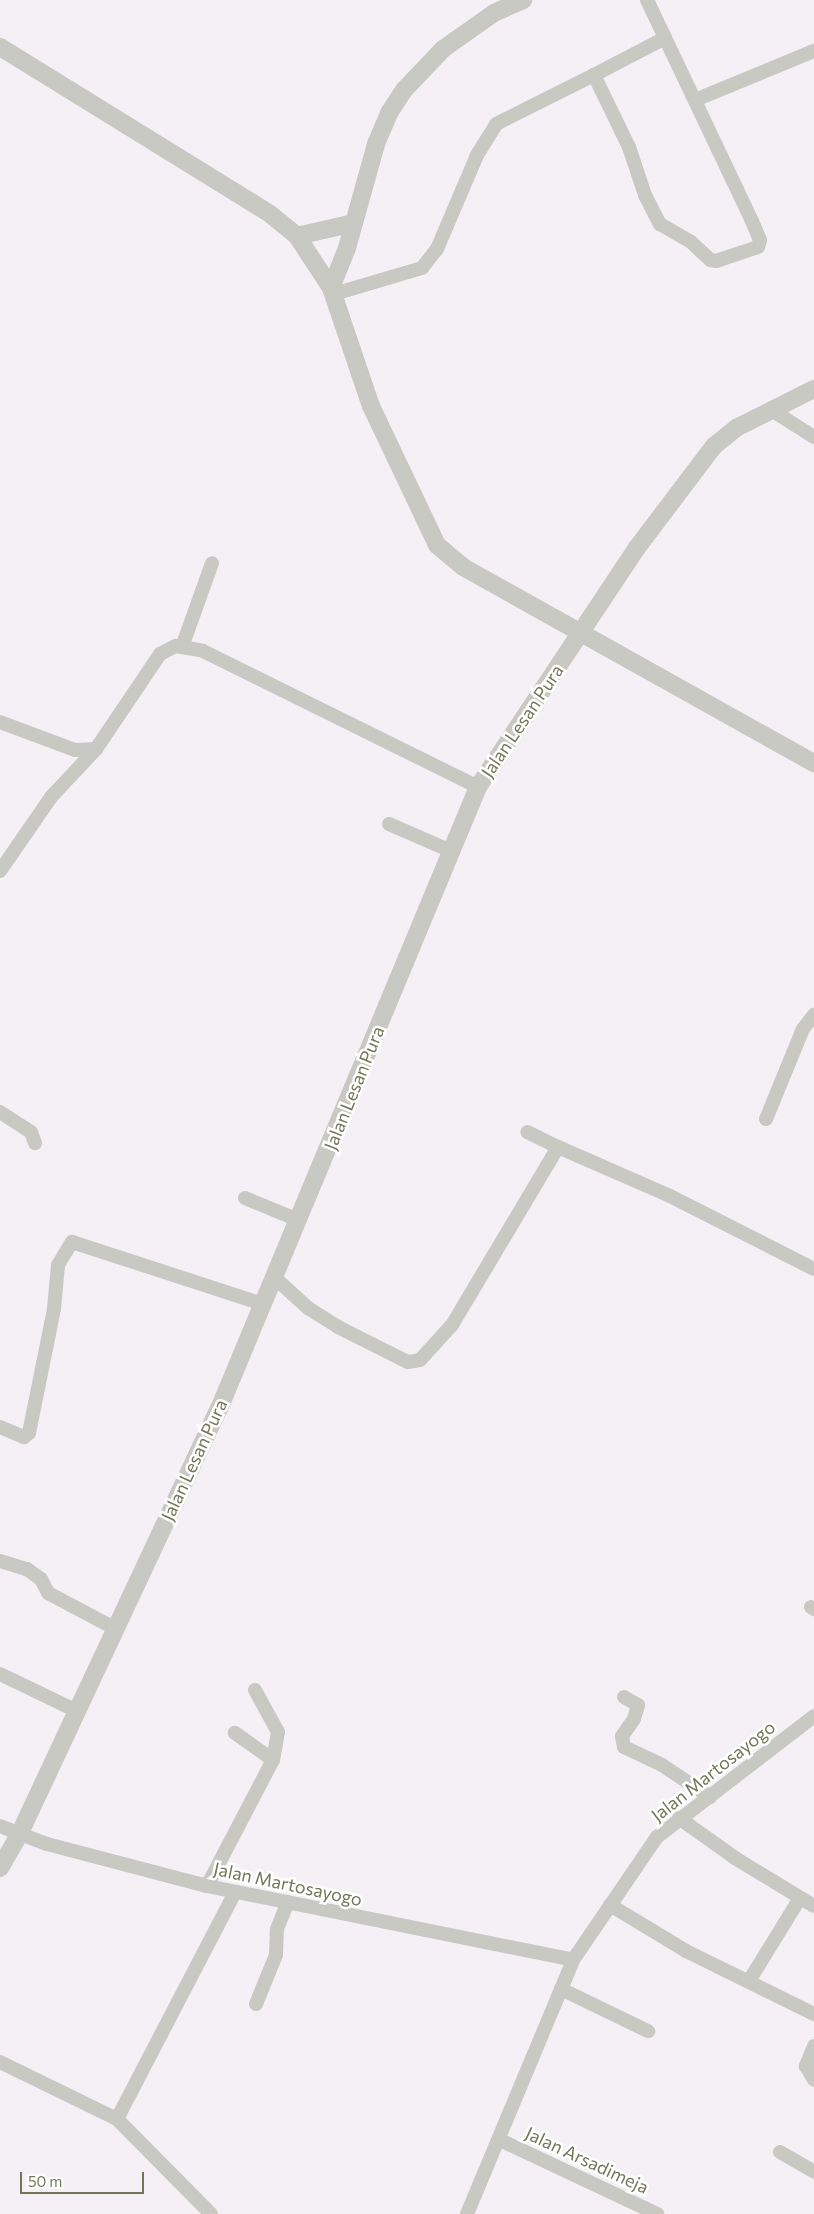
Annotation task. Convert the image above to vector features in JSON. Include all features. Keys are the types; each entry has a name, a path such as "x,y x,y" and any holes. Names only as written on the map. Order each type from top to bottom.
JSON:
{"street":[{"path":"332,291 354,223 376,144 389,113 404,90 443,49 494,12 522,0"},
{"path":"594,75 629,147 645,195 660,224 716,261 758,247 760,240 696,100 647,0"},
{"path":"332,291 422,268 437,249 477,155 496,124 665,38"},
{"path":"0,47 270,214 297,236 332,291 372,406 437,545 463,568 814,763"},
{"path":"696,100 814,51"},
{"path":"297,236 354,223"},
{"name":"Jalan Lesan Pura","path":"0,1868 19,1835 218,1409 478,787 636,549 708,454 736,428 770,409 814,389"},
{"path":"770,409 814,437"},
{"path":"182,647 212,563"},
{"path":"0,871 51,798 96,750 160,654 168,648 182,647 203,651 478,787"},
{"path":"0,722 74,750 96,750"},
{"path":"389,824 451,850"},
{"path":"766,1119 803,1029 814,1015"},
{"path":"0,1112 31,1132 35,1143"},
{"path":"526,1132 670,1196 814,1269"},
{"path":"274,1277 308,1308 338,1327 414,1363 452,1325 558,1147"},
{"path":"245,1198 298,1220"},
{"path":"0,1427 24,1437 29,1433 54,1309 58,1265 72,1242 263,1304"},
{"path":"0,1561 27,1569 40,1579 48,1593 116,1629"},
{"path":"0,1674 77,1711"},
{"path":"207,1886 273,1760 278,1732 256,1690"},
{"path":"624,1697 638,1705 634,1719 622,1736 624,1746 662,1766 710,1797"},
{"name":"Jalan Martosayogo","path":"467,2214 500,2140 573,1960 657,1837 679,1818 710,1797 814,1716"},
{"path":"235,1734 273,1760"},
{"path":"679,1818 735,1858 814,1906"},
{"name":"Jalan Martosayogo","path":"0,1826 19,1835 207,1886 573,1960"},
{"path":"117,2119 235,1892"},
{"path":"749,1981 800,1898"},
{"path":"256,2004 276,1955 277,1929 288,1902"},
{"path":"610,1905 686,1951 814,2014"},
{"path":"561,1989 648,2031"},
{"path":"814,2046 806,2066 807,2073 814,2080"},
{"path":"0,2062 117,2119 211,2214"},
{"name":"Jalan Arsadimeja","path":"500,2140 657,2214"},
{"path":"780,2152 814,2172"}]}
